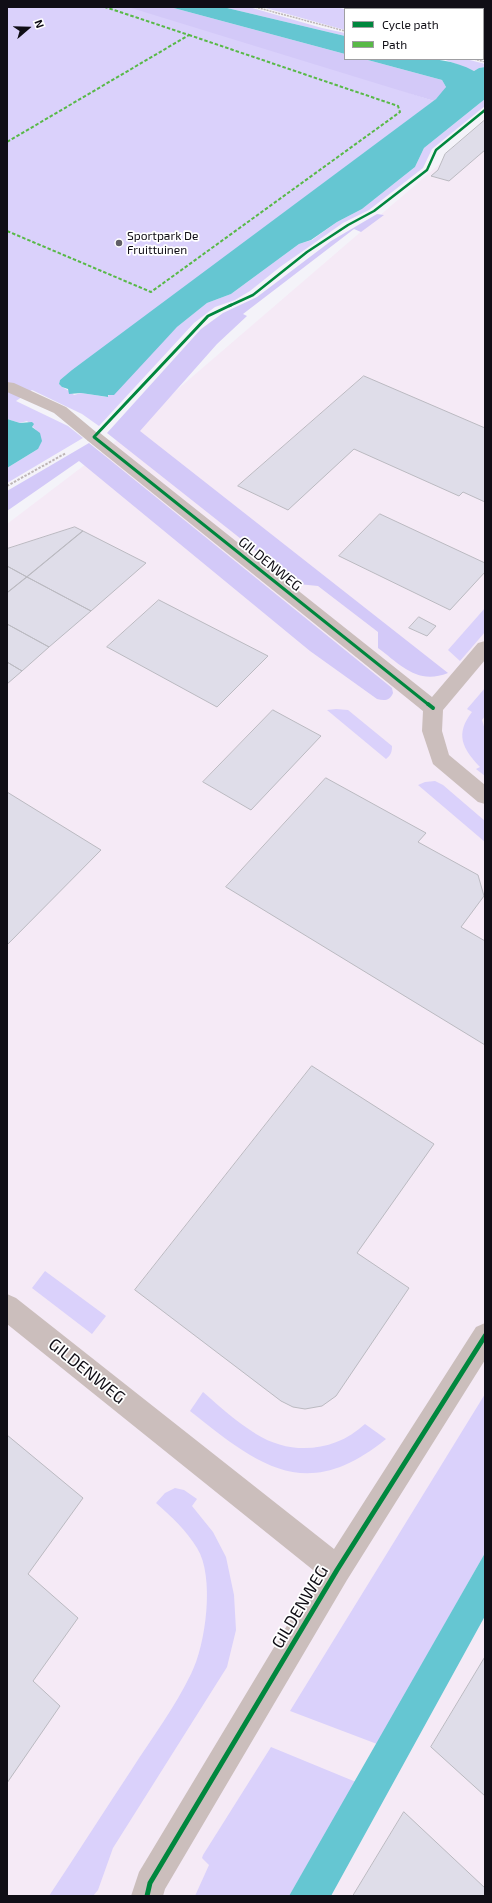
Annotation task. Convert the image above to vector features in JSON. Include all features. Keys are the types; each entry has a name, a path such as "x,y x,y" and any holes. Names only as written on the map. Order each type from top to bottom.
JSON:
{"street":[{"name":"GILDENWEG","path":"8,386 60,410 433,708"},
{"path":"485,648 433,708 432,731 440,758 485,796"},
{"name":"GILDENWEG","path":"7,1306 337,1570"},
{"name":"GILDENWEG","path":"146,1896 150,1883 337,1570 485,1336"}],"path":[{"path":"255,7 321,26 344,31"},
{"path":"7,486 94,437"}],"shaded area":[{"name":"Sportpark De Fruittuinen","path":"7,7 146,7 434,101 60,380 59,384 74,395 81,393 107,397 177,327 207,303 231,294 299,244 312,240 337,222 362,209 415,167 424,148 485,99 485,106 432,149 423,168 369,210 343,223 280,267 250,291 235,300 215,307 194,323 99,426 82,414 32,390 16,401 68,426 83,438 7,483 7,468 38,449 36,430 27,421 20,423 7,419"},
{"path":"128,7 170,7 344,54 344,60 368,60 442,80 446,87 442,94 434,101"},
{"path":"223,7 249,7 344,33 344,36"},
{"path":"262,7 336,7 344,9 344,30"},
{"path":"380,7 460,8 384,8"},
{"path":"446,60 470,60 485,64 485,67 474,71"},
{"path":"485,125 485,1896 7,1896 7,524 128,432"},
{"path":"377,214 384,215 361,232 354,229 243,314 247,316 217,344 140,431 448,673 437,676 427,677 418,675 402,667 378,648 378,632 318,586 298,584 107,433 201,329 223,313 257,297 331,241"},
{"path":"89,443 392,688 393,693 390,698 384,700 377,699 310,651 79,461 7,511 7,491"},
{"path":"485,608 485,632 460,661 448,650"},
{"path":"485,688 485,716 482,720 485,730 485,776 476,769 480,767 465,747 462,734 467,720 472,712 467,709"},
{"path":"327,710 348,710 392,746 389,756 386,759"},
{"path":"435,781 443,785 485,821 485,842 418,785 425,782"},
{"path":"45,1271 106,1316 92,1334 32,1288"},
{"path":"203,1392 256,1434 284,1446 312,1448 327,1445 353,1433 365,1424 386,1439 357,1459 331,1470 307,1473 284,1470 261,1461 238,1448 190,1411"},
{"path":"485,1394 485,1553 377,1744 290,1711"},
{"path":"175,1488 184,1490 197,1499 192,1506 213,1532 226,1557 234,1595 236,1630 227,1667 113,1848 98,1890 93,1896 49,1896 171,1710 191,1674 201,1646 207,1593 203,1560 197,1548 184,1530 156,1503 165,1493"},
{"path":"271,1747 356,1782 289,1896 195,1896 209,1865 202,1858 203,1855"}],"water":[{"path":"170,7 223,7 344,36 344,54"},
{"path":"368,60 439,60 461,65 474,71 485,67 485,99 424,148 415,167 362,209 337,222 311,240 299,244 231,294 207,303 177,327 114,395 108,395 108,397 81,393 69,394 68,389 59,384 60,380 72,370 436,99 446,87 442,80"},
{"path":"7,419 20,423 32,422 34,424 32,427 40,433 42,441 38,449 7,468"},
{"path":"485,1553 485,1616 331,1896 289,1896"}],"building":[{"path":"485,120 485,150 449,181 431,176 438,170 445,154"},
{"path":"364,376 485,428 485,502 463,492 459,496 354,449 288,510 238,486"},
{"path":"380,514 485,563 485,572 450,610 339,556"},
{"path":"75,527 83,531 27,577 7,566 7,549"},
{"path":"83,531 146,563 91,611 27,577"},
{"path":"7,566 27,577 7,593"},
{"path":"27,577 91,611 49,647 7,624 7,593"},
{"path":"159,600 268,656 217,707 107,647"},
{"path":"419,617 436,626 427,636 409,628"},
{"path":"7,624 49,647 22,671 7,662"},
{"path":"7,662 22,671 7,684"},
{"path":"273,710 321,736 251,810 203,782"},
{"path":"326,778 426,833 418,842 478,875 484,896 461,927 485,941 485,1045 226,887"},
{"path":"7,792 101,850 7,945"},
{"path":"312,1066 434,1144 357,1253 409,1288 336,1396 322,1406 305,1409 293,1407 281,1401 135,1290"},
{"path":"7,1435 83,1498 28,1574 78,1618 33,1681 60,1706 7,1783"},
{"path":"485,1657 485,1796 431,1747"},
{"path":"404,1812 485,1888 485,1896 353,1896"}],"railway":[{"path":"367,7 372,8"}],"marked path":[{"path":"7,142 189,35 105,7"},
{"path":"7,231 151,292 400,112 398,106 189,35"}],"cycle path":[{"path":"433,708 94,437 208,316 253,295 307,252 348,225 374,211 427,170 436,150 485,110"},
{"path":"147,1896 150,1883 337,1570 485,1336"}],"place":[{"name":"Sportpark De Fruittuinen","path":"119,243"}]}
